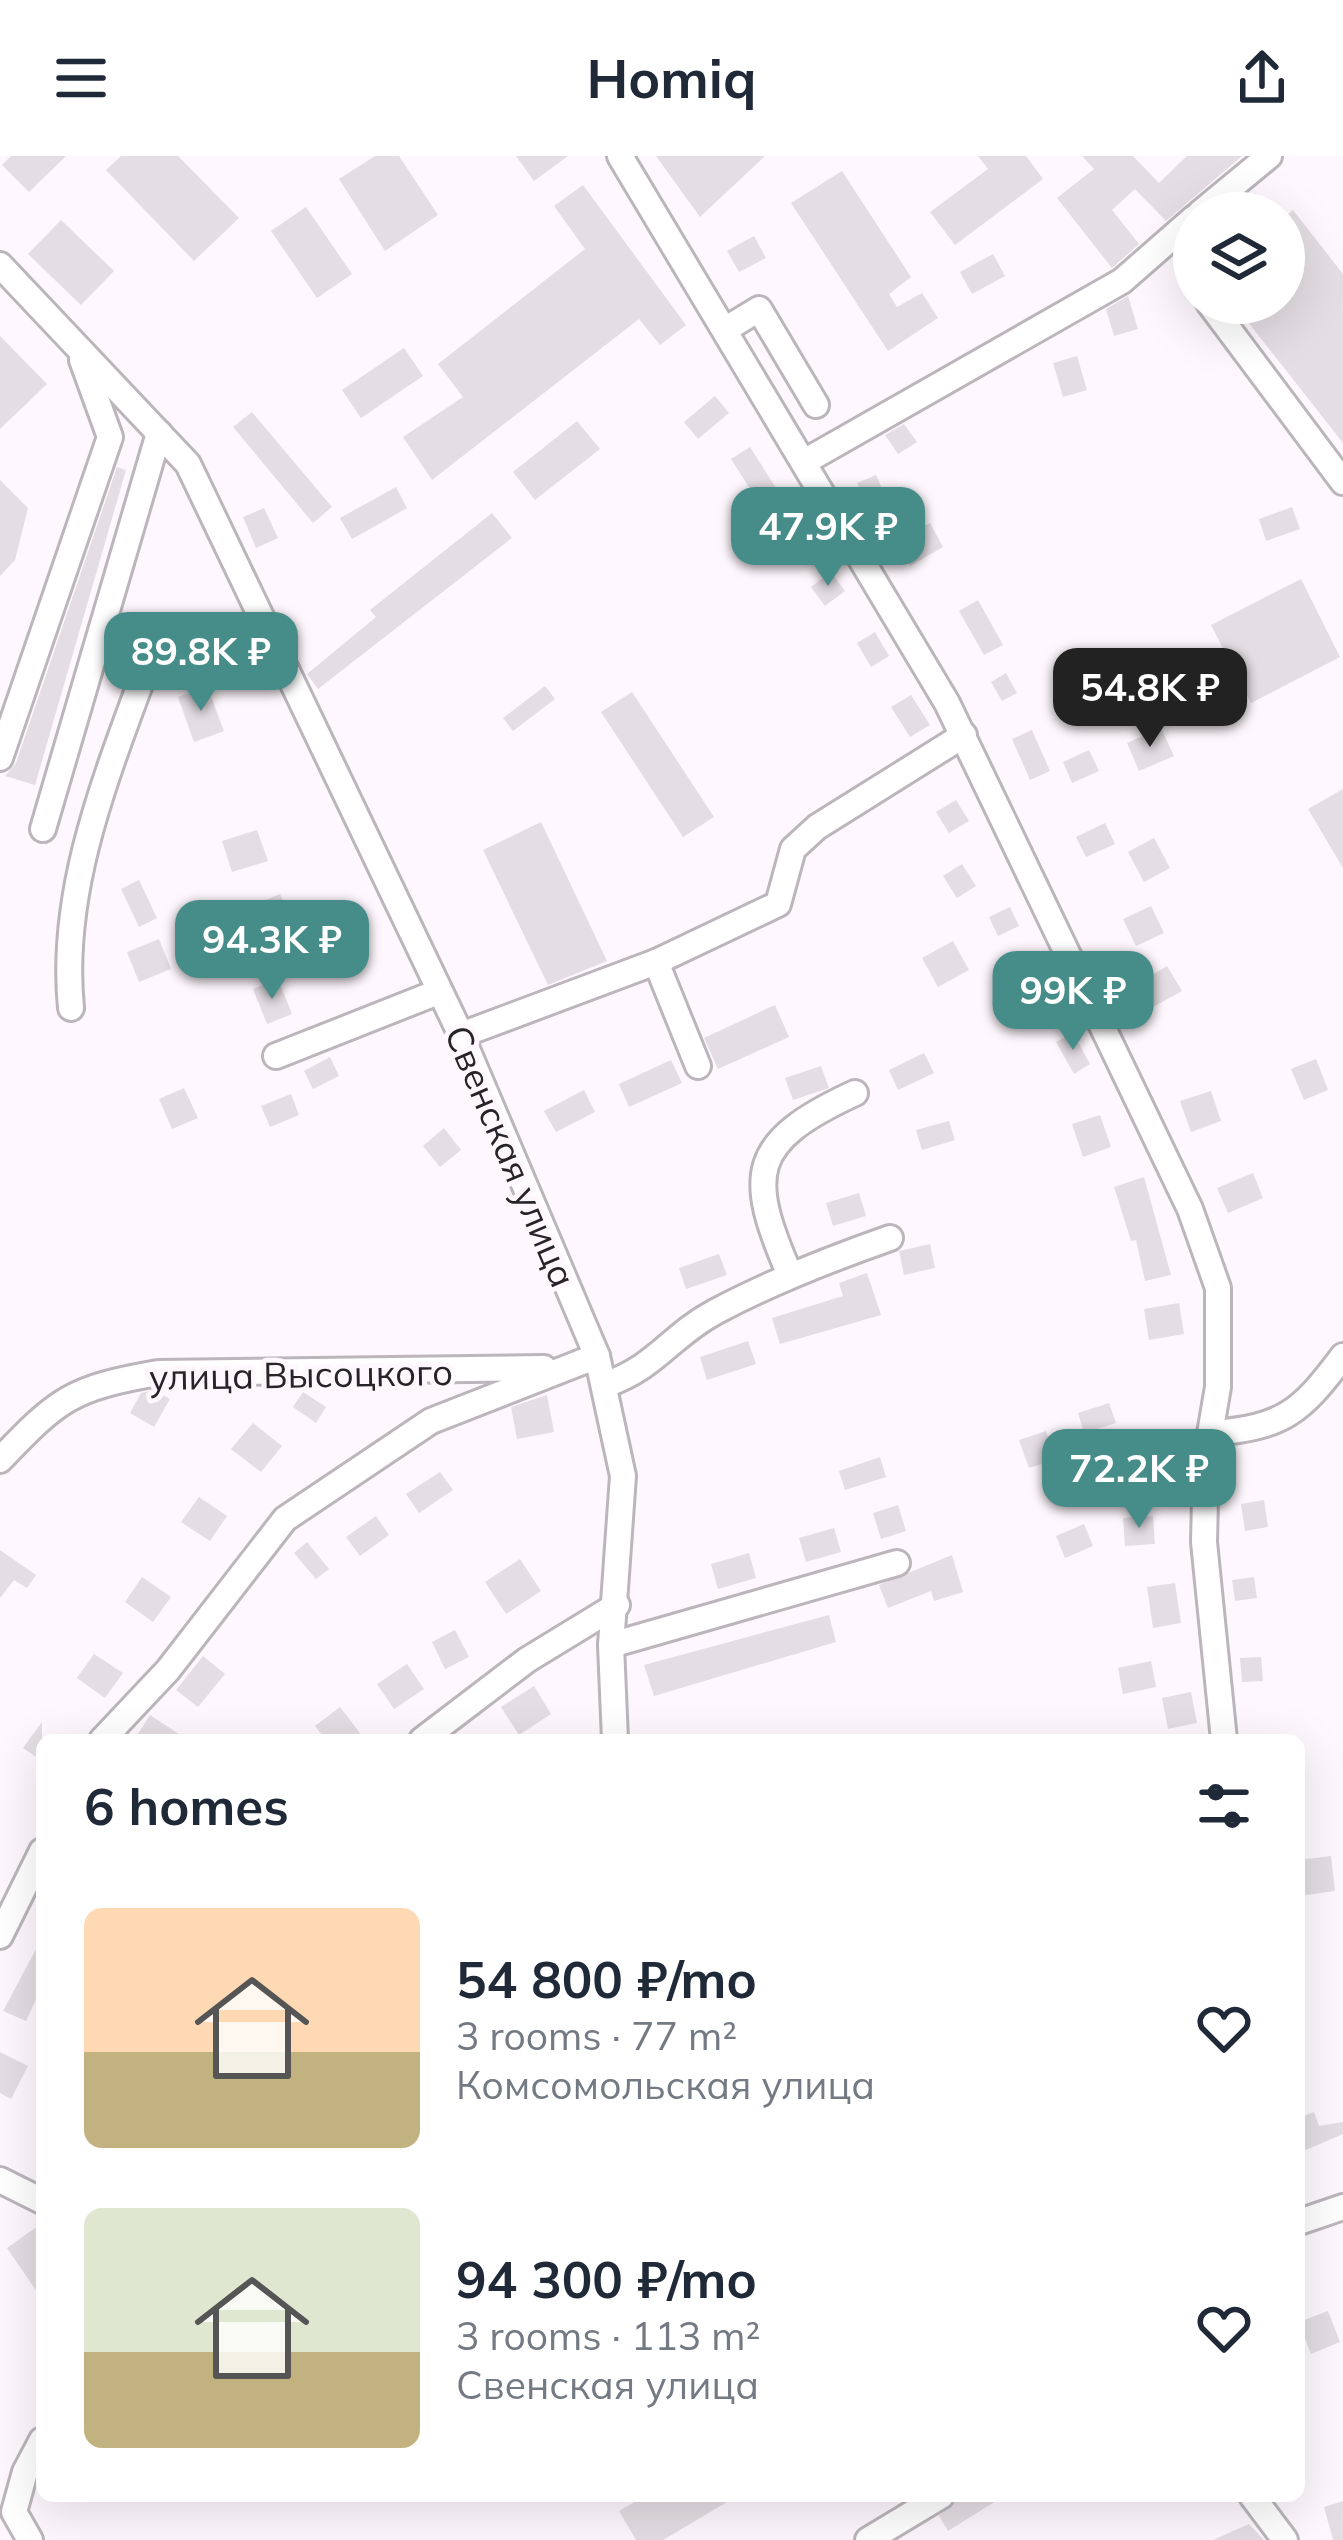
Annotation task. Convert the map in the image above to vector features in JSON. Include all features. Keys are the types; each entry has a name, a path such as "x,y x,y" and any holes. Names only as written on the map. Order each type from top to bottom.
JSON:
{"street":[{"path":"620,156 964,735 1190,1209 1218,1288 1213,1433 1205,1457 1204,1542 1223,1734"},
{"path":"1225,192 1269,156"},
{"path":"804,461 1122,281 1173,236"},
{"name":"Свенская улица","path":"0,265 188,464 461,1035 597,1356 623,1476 611,1646 615,1734"},
{"path":"726,329 759,309 816,405"},
{"path":"1225,324 1343,482"},
{"path":"0,758 110,436 77,346"},
{"path":"43,829 159,433"},
{"path":"71,1008 65,952 94,808 149,661 200,638 264,622"},
{"path":"461,1035 656,962 778,904 793,849 817,826 964,735"},
{"path":"656,962 698,1066"},
{"path":"276,1056 438,992"},
{"path":"790,1275 762,1210 761,1176 778,1142 808,1115 855,1093"},
{"path":"605,1384 644,1371 677,1337 790,1275 890,1238"},
{"path":"108,1734 168,1670 285,1519 431,1421 597,1356"},
{"path":"1213,1433 1259,1429 1304,1408 1343,1356"},
{"name":"улица Высоцкого","path":"0,1460 57,1401 100,1383 158,1373 559,1368"},
{"path":"611,1646 897,1563"},
{"path":"430,1734 526,1660 616,1605"},
{"path":"0,1936 36,1863"},
{"path":"0,2180 36,2197"},
{"path":"1305,2220 1343,2207"},
{"path":"30,2540 14,2512 36,2452"},
{"path":"868,2540 931,2502"},
{"path":"1256,2502 1285,2540"}],"building":[{"path":"11,156 66,156 29,192 2,165"},
{"path":"121,156 178,156 239,218 194,261 106,170"},
{"path":"375,156 399,156 438,215 385,251 339,179"},
{"path":"516,156 568,156 534,181"},
{"path":"656,156 765,156 700,217"},
{"path":"978,156 1026,156 1043,179 955,245 930,212 988,169"},
{"path":"1082,156 1133,156 1159,183 1187,156 1242,156 1200,192 1173,192 1173,215 1166,221 1135,189 1112,210 1139,244 1112,268 1057,198 1094,169"},
{"path":"842,171 911,277 889,294 897,307 922,293 938,318 888,351 791,203"},
{"path":"583,185 686,325 660,345 639,319 432,480 403,437 463,397 438,364 585,249 554,206"},
{"path":"306,207 352,274 317,298 271,231"},
{"path":"61,220 114,271 81,305 28,254"},
{"path":"1305,225 1343,274 1343,443 1250,324 1305,324"},
{"path":"754,236 766,258 739,272 727,251"},
{"path":"993,254 1005,276 972,294 960,272"},
{"path":"1128,296 1138,329 1114,336 1106,309"},
{"path":"0,336 47,384 0,429"},
{"path":"404,348 423,376 361,418 342,390"},
{"path":"1077,356 1087,390 1063,397 1053,363"},
{"path":"715,396 729,413 698,439 684,422"},
{"path":"252,412 332,507 313,523 233,427"},
{"path":"577,421 600,449 535,500 513,472"},
{"path":"904,424 917,442 898,454 885,435"},
{"path":"750,447 776,488 757,500 731,459"},
{"path":"117,467 126,470 35,785 5,776 16,763"},
{"path":"876,475 887,499 868,507 857,483"},
{"path":"0,480 28,508 15,560 0,576"},
{"path":"396,487 407,508 352,539 340,518"},
{"path":"1292,507 1300,529 1266,541 1259,519"},
{"path":"264,508 278,538 256,548 243,517"},
{"path":"492,513 512,538 318,689 307,674 376,617 370,610"},
{"path":"930,523 943,547 910,566 896,542"},
{"path":"831,572 845,591 825,606 811,587"},
{"path":"1301,579 1340,657 1251,703 1211,625"},
{"path":"978,600 1003,645 984,655 959,611"},
{"path":"875,632 889,656 871,667 857,643"},
{"path":"1006,673 1017,693 1002,701 991,682"},
{"path":"207,686 224,731 194,742 178,697"},
{"path":"545,686 555,699 513,731 503,718"},
{"path":"632,692 714,817 683,837 601,712"},
{"path":"911,695 930,725 910,737 891,707"},
{"path":"1161,728 1174,756 1139,771 1127,743"},
{"path":"1032,730 1050,771 1030,780 1012,739"},
{"path":"1089,750 1099,771 1072,783 1063,762"},
{"path":"1343,789 1343,868 1308,809"},
{"path":"956,800 969,821 949,833 936,812"},
{"path":"541,822 607,961 548,985 483,850"},
{"path":"1105,823 1115,844 1086,857 1076,837"},
{"path":"257,830 268,861 232,872 222,841"},
{"path":"1154,838 1170,868 1144,882 1128,852"},
{"path":"962,864 976,886 957,898 943,876"},
{"path":"139,880 157,918 139,927 121,889"},
{"path":"280,894 291,919 260,932 249,907"},
{"path":"1151,906 1164,933 1136,946 1123,919"},
{"path":"1010,907 1019,926 998,936 989,917"},
{"path":"159,939 171,969 139,982 127,952"},
{"path":"953,941 969,970 938,987 922,958"},
{"path":"1167,966 1182,991 1153,1007 1139,983"},
{"path":"1046,970 1057,992 1037,1003 1025,981"},
{"path":"278,979 292,1014 267,1024 253,989"},
{"path":"775,1005 789,1037 718,1069 704,1038"},
{"path":"1073,1033 1090,1064 1074,1074 1056,1042"},
{"path":"924,1053 934,1073 898,1090 889,1070"},
{"path":"330,1057 339,1076 313,1089 304,1071"},
{"path":"1316,1059 1328,1090 1304,1100 1291,1069"},
{"path":"671,1060 682,1083 629,1107 619,1084"},
{"path":"821,1066 829,1088 793,1100 785,1078"},
{"path":"184,1088 198,1118 172,1129 159,1099"},
{"path":"584,1090 595,1112 556,1132 544,1111"},
{"path":"1211,1091 1221,1121 1191,1132 1180,1101"},
{"path":"291,1094 299,1115 270,1127 261,1106"},
{"path":"1100,1115 1111,1147 1083,1157 1072,1124"},
{"path":"949,1121 955,1140 922,1150 916,1130"},
{"path":"444,1128 461,1150 440,1167 423,1146"},
{"path":"1253,1173 1263,1198 1228,1213 1217,1188"},
{"path":"1144,1177 1171,1275 1145,1281 1136,1240 1131,1241 1114,1187"},
{"path":"859,1193 866,1216 833,1226 826,1203"},
{"path":"930,1244 935,1268 904,1275 899,1251"},
{"path":"719,1254 727,1275 686,1289 679,1268"},
{"path":"867,1273 881,1315 780,1344 772,1318 843,1296 839,1283"},
{"path":"1179,1303 1184,1334 1149,1340 1144,1309"},
{"path":"748,1341 756,1364 707,1380 700,1357"},
{"path":"154,1390 170,1399 154,1427 130,1413 141,1393"},
{"path":"303,1392 326,1407 316,1423 293,1407"},
{"path":"547,1395 554,1432 517,1439 511,1407"},
{"path":"1109,1403 1116,1423 1084,1433 1078,1413"},
{"path":"253,1423 282,1446 261,1472 231,1449"},
{"path":"1046,1431 1055,1460 1029,1468 1019,1440"},
{"path":"1165,1440 1171,1472 1138,1478 1132,1445"},
{"path":"880,1457 886,1477 845,1490 839,1471"},
{"path":"440,1472 453,1490 419,1513 406,1494"},
{"path":"199,1497 227,1516 210,1541 181,1522"},
{"path":"1264,1500 1268,1527 1245,1531 1241,1504"},
{"path":"898,1505 906,1531 881,1539 873,1513"},
{"path":"376,1516 389,1535 360,1556 346,1537"},
{"path":"1153,1516 1155,1544 1125,1546 1123,1518"},
{"path":"1084,1524 1093,1546 1065,1558 1056,1536"},
{"path":"834,1528 841,1552 806,1562 799,1538"},
{"path":"307,1542 329,1569 316,1579 294,1553"},
{"path":"0,1550 36,1575 27,1588 14,1580 0,1598"},
{"path":"749,1553 756,1578 718,1589 711,1564"},
{"path":"952,1555 963,1592 934,1601 931,1591 888,1608 879,1585"},
{"path":"520,1559 541,1591 506,1614 485,1582"},
{"path":"142,1577 171,1597 153,1622 125,1602"},
{"path":"1254,1577 1257,1598 1235,1601 1232,1580"},
{"path":"1175,1583 1181,1623 1153,1628 1147,1587"},
{"path":"829,1615 836,1642 654,1696 644,1665"},
{"path":"455,1630 469,1657 445,1669 432,1642"},
{"path":"94,1654 123,1673 105,1698 77,1678"},
{"path":"203,1656 225,1674 198,1707 176,1690"},
{"path":"1261,1657 1263,1681 1242,1682 1240,1658"},
{"path":"1151,1661 1156,1687 1123,1694 1118,1668"},
{"path":"407,1664 424,1689 394,1709 377,1684"},
{"path":"534,1686 551,1714 518,1734 501,1707"},
{"path":"1191,1692 1197,1723 1168,1729 1162,1698"},
{"path":"340,1707 360,1733 321,1734 315,1726"},
{"path":"150,1715 179,1734 138,1734"},
{"path":"42,1722 42,1734 36,1734 36,1757 23,1748"},
{"path":"1331,1856 1335,1891 1305,1895 1305,1859"},
{"path":"36,1949 36,1999 26,2021 3,2011"},
{"path":"0,2052 28,2066 11,2099 0,2093"},
{"path":"1314,2112 1319,2126 1343,2122 1343,2134 1305,2150 1305,2116"},
{"path":"36,2227 36,2290 7,2248"},
{"path":"1328,2311 1340,2342 1311,2354 1305,2320"},
{"path":"1343,2501 1343,2540 1333,2540 1324,2507"},
{"path":"635,2502 727,2502 663,2540 636,2540 619,2511"},
{"path":"954,2502 994,2502 948,2531 939,2516"},
{"path":"1249,2524 1264,2540 1213,2540"}]}
